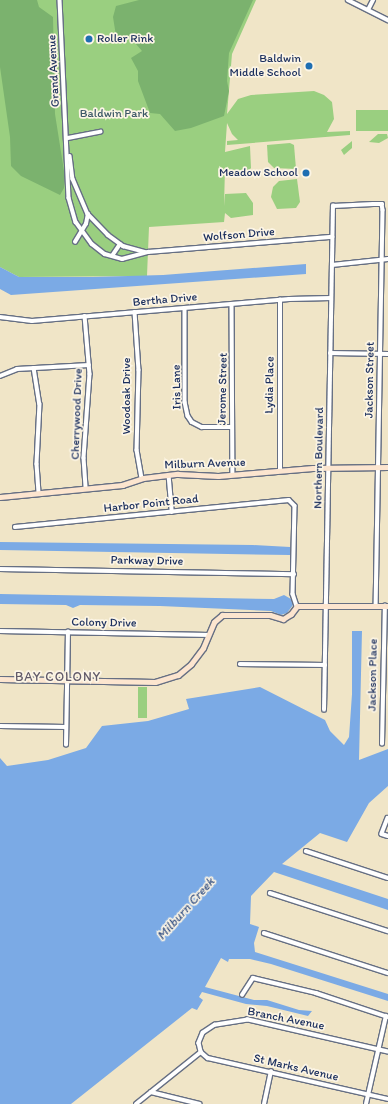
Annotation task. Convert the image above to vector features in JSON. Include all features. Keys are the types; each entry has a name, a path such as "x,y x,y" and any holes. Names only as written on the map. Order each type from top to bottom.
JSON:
{"street":[{"name":"Grand Avenue","path":"60,0 68,140"},
{"path":"348,0 388,20"},
{"path":"368,10 373,0"},
{"path":"100,132 68,140 69,198 72,213 82,232 98,249 112,256 120,244"},
{"name":"Wolfson Drive","path":"68,140 73,180 88,214 108,235 120,244 135,251 148,252"},
{"name":"Jackson Street","path":"333,206 382,204 381,354 376,606"},
{"name":"Northern Boulevard","path":"324,710 333,206"},
{"path":"75,242 82,232 88,214"},
{"name":"Wolfson Drive","path":"112,256 122,258 148,252 332,237"},
{"path":"332,265 388,259"},
{"name":"Bertha Drive","path":"0,317 32,321 280,300 331,298"},
{"name":"Lydia Place","path":"280,300 280,470"},
{"name":"Jerome Street","path":"232,304 234,337 232,427 233,474"},
{"name":"Iris Lane","path":"185,308 188,416 192,422 202,426 232,427"},
{"name":"Woodoak Drive","path":"134,312 139,370 137,450 142,479"},
{"name":"Cherrywood Drive","path":"85,316 89,364 84,458 86,488"},
{"path":"330,353 388,354"},
{"path":"0,376 10,370 89,364"},
{"path":"34,368 40,404 37,464 39,493"},
{"name":"Milburn Avenue","path":"0,497 122,485 142,479 169,475 233,474 280,470 388,467"},
{"path":"169,475 172,512"},
{"name":"Harbor Point Road","path":"15,527 289,500 295,506 294,574"},
{"name":"Parkway Drive","path":"0,569 294,574"},
{"path":"294,574 293,594 297,606"},
{"path":"297,606 386,606"},
{"path":"0,679 142,683 167,679 191,664 214,622 222,615 270,615 283,619 291,614 297,606"},
{"name":"Jackson Place","path":"382,744 386,606"},
{"name":"Colony Drive","path":"0,631 208,635"},
{"path":"66,746 68,632"},
{"path":"240,664 325,665"},
{"path":"0,726 66,727"},
{"path":"387,835 382,834 388,818"},
{"path":"306,851 388,878"},
{"path":"270,893 388,931"},
{"path":"264,933 388,973"},
{"path":"242,995 253,978 316,993 387,1016 366,1104"},
{"name":"Branch Avenue","path":"201,1052 199,1040 208,1028 225,1022 248,1020 388,1052"},
{"path":"136,1104 201,1052"},
{"name":"St Marks Avenue","path":"201,1052 208,1058 388,1099"},
{"path":"264,1104 271,1072"},
{"path":"151,1092 200,1104"}],"green space":[{"name":"Baldwin Park","path":"0,0 256,0 232,54 227,114 238,99 251,95 314,91 324,95 332,102 334,119 327,132 350,131 350,135 227,145 227,141 238,140 232,134 227,123 225,152 250,146 251,168 244,176 226,174 225,168 224,206 225,194 246,193 253,203 253,215 231,218 225,213 224,222 149,227 147,276 19,277 0,267"},
{"path":"0,0 37,0 39,7 53,17 55,114 64,171 64,188 60,195 21,176 11,166 10,137 0,67"},
{"path":"139,0 253,0 229,53 227,81 229,91 224,116 191,128 175,131 160,114 150,113 138,81 138,71 131,58 142,51 129,36 116,36 113,17 116,6"},
{"path":"356,110 388,110 388,131 356,131"},
{"path":"378,134 387,134 388,138 379,143 369,142"},
{"path":"352,141 352,148 344,155 341,150"},
{"path":"290,143 294,145 296,169 274,168 268,162 267,145"},
{"path":"297,179 300,202 296,208 277,209 271,197 273,187 279,181"},
{"path":"138,687 147,687 147,718 138,718"}],"water":[{"path":"306,264 306,274 11,295 0,289 0,267 19,277 93,277 163,275"},
{"path":"0,542 253,545 290,547 290,555 0,550"},
{"path":"0,594 274,599 284,595 291,599 293,605 287,613 281,615 271,611 160,606 80,605 73,608 66,605 0,604"},
{"name":"Milburn Creek","path":"352,631 362,631 359,760 388,749 388,786 369,803 347,842 320,833 282,864 388,899 388,910 274,872 251,896 250,924 259,927 254,943 255,952 388,994 388,1001 271,964 250,959 229,959 228,962 221,958 205,987 254,1000 267,1000 299,1010 312,1011 308,1016 267,1006 246,1004 202,992 199,997 203,1000 197,1010 192,1008 71,1104 0,1104 0,758 7,766 48,760 86,748 102,726 148,721 189,709 186,699 260,687 325,720 330,731 344,745 349,737 352,694"}],"place":[{"name":"Roller Rink","path":"89,39"},
{"name":"Baldwin Middle School","path":"309,66"},
{"name":"Meadow School","path":"306,173"}],"district":[{"name":"BAY COLONY","path":"58,677"}]}
